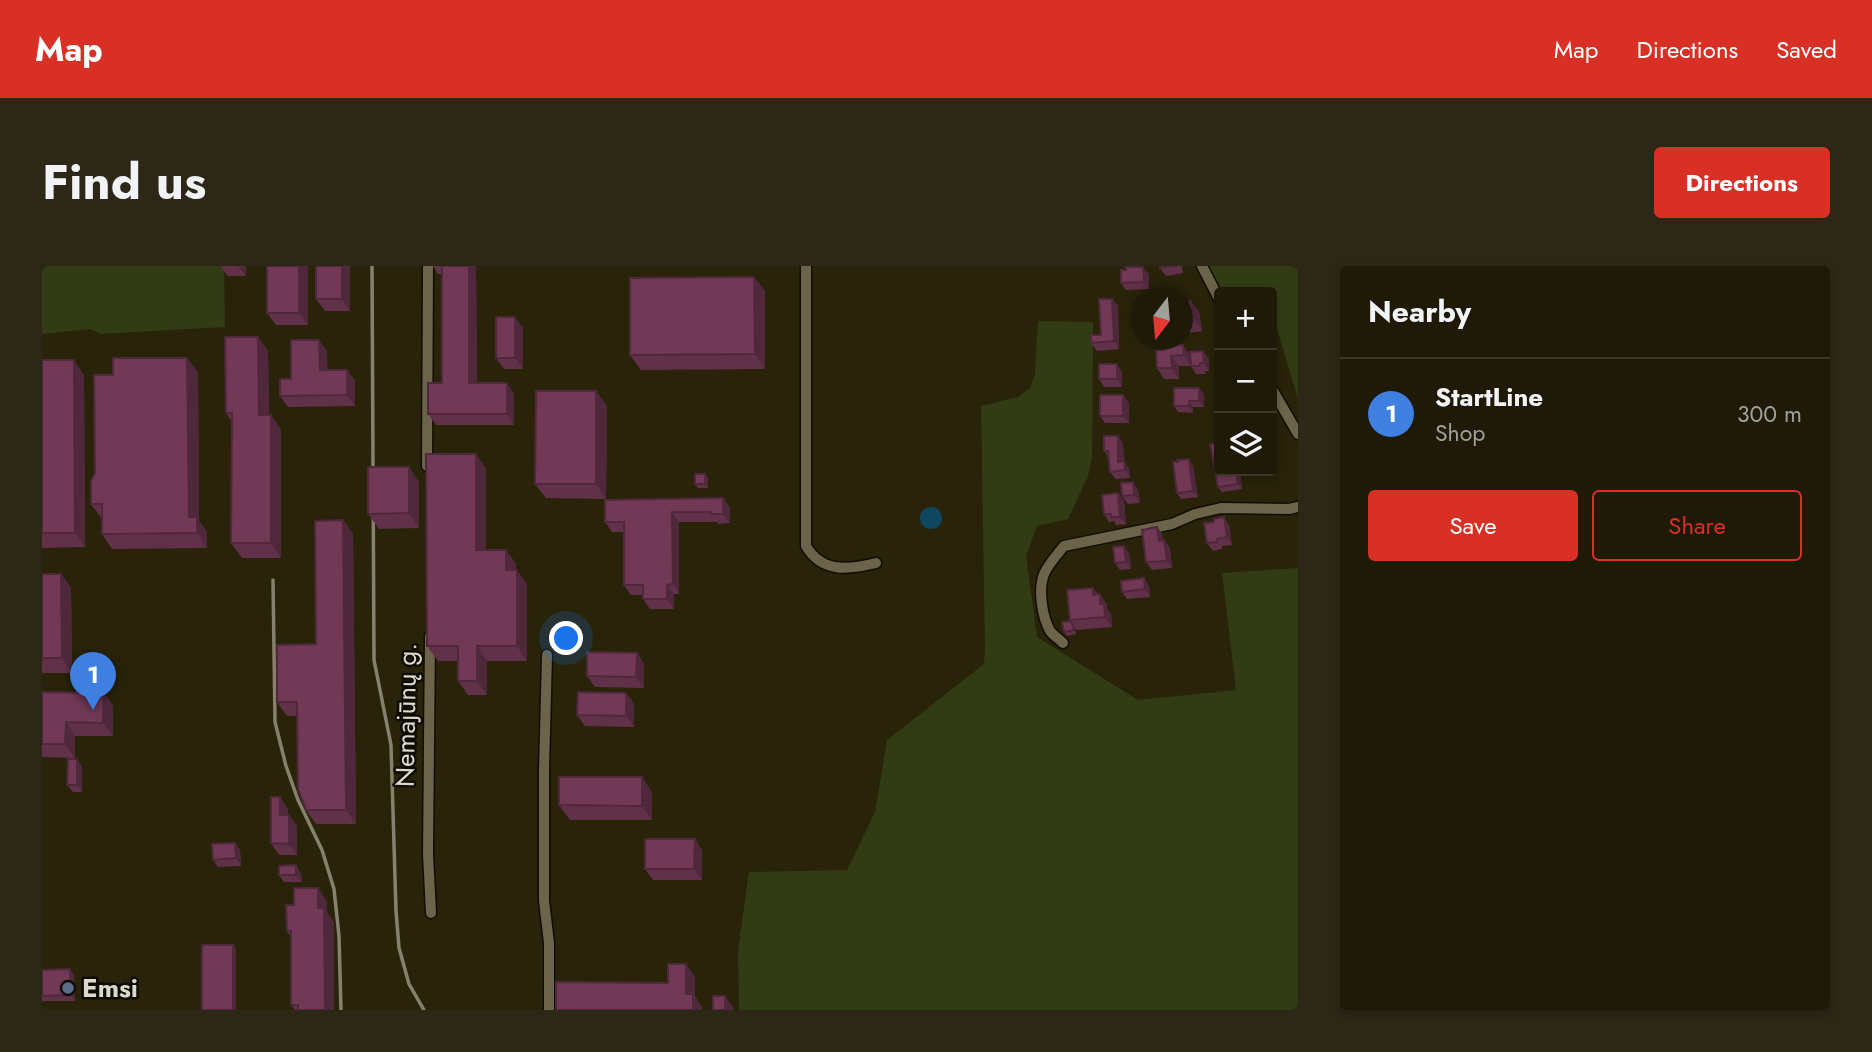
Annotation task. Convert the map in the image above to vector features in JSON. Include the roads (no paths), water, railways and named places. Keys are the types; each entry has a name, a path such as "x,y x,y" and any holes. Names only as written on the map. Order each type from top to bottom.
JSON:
{"street":[{"path":"428,266 428,481"},
{"path":"806,266 806,546 813,558 825,565 858,567 876,563"},
{"path":"1202,266 1214,289"},
{"path":"1277,398 1298,434"},
{"path":"1063,643 1051,632 1041,593 1044,576 1052,560 1064,546 1172,524 1195,514 1221,508 1298,507"},
{"name":"Nemajūnų g.","path":"430,628 428,854 431,913"},
{"path":"547,655 544,901 549,943 549,1010"}],"water":[{"path":"931,507 939,510 942,518 939,526 931,529 923,526 920,518 923,510"}],"railway":[{"path":"372,266 374,660 391,745 399,948 409,984 424,1010"},
{"path":"273,580 275,722 298,800 322,850 334,889 339,936 341,1010"}],"place":[{"name":"StartLine","path":"93,710"},
{"name":"Emsi","path":"68,988"}]}
